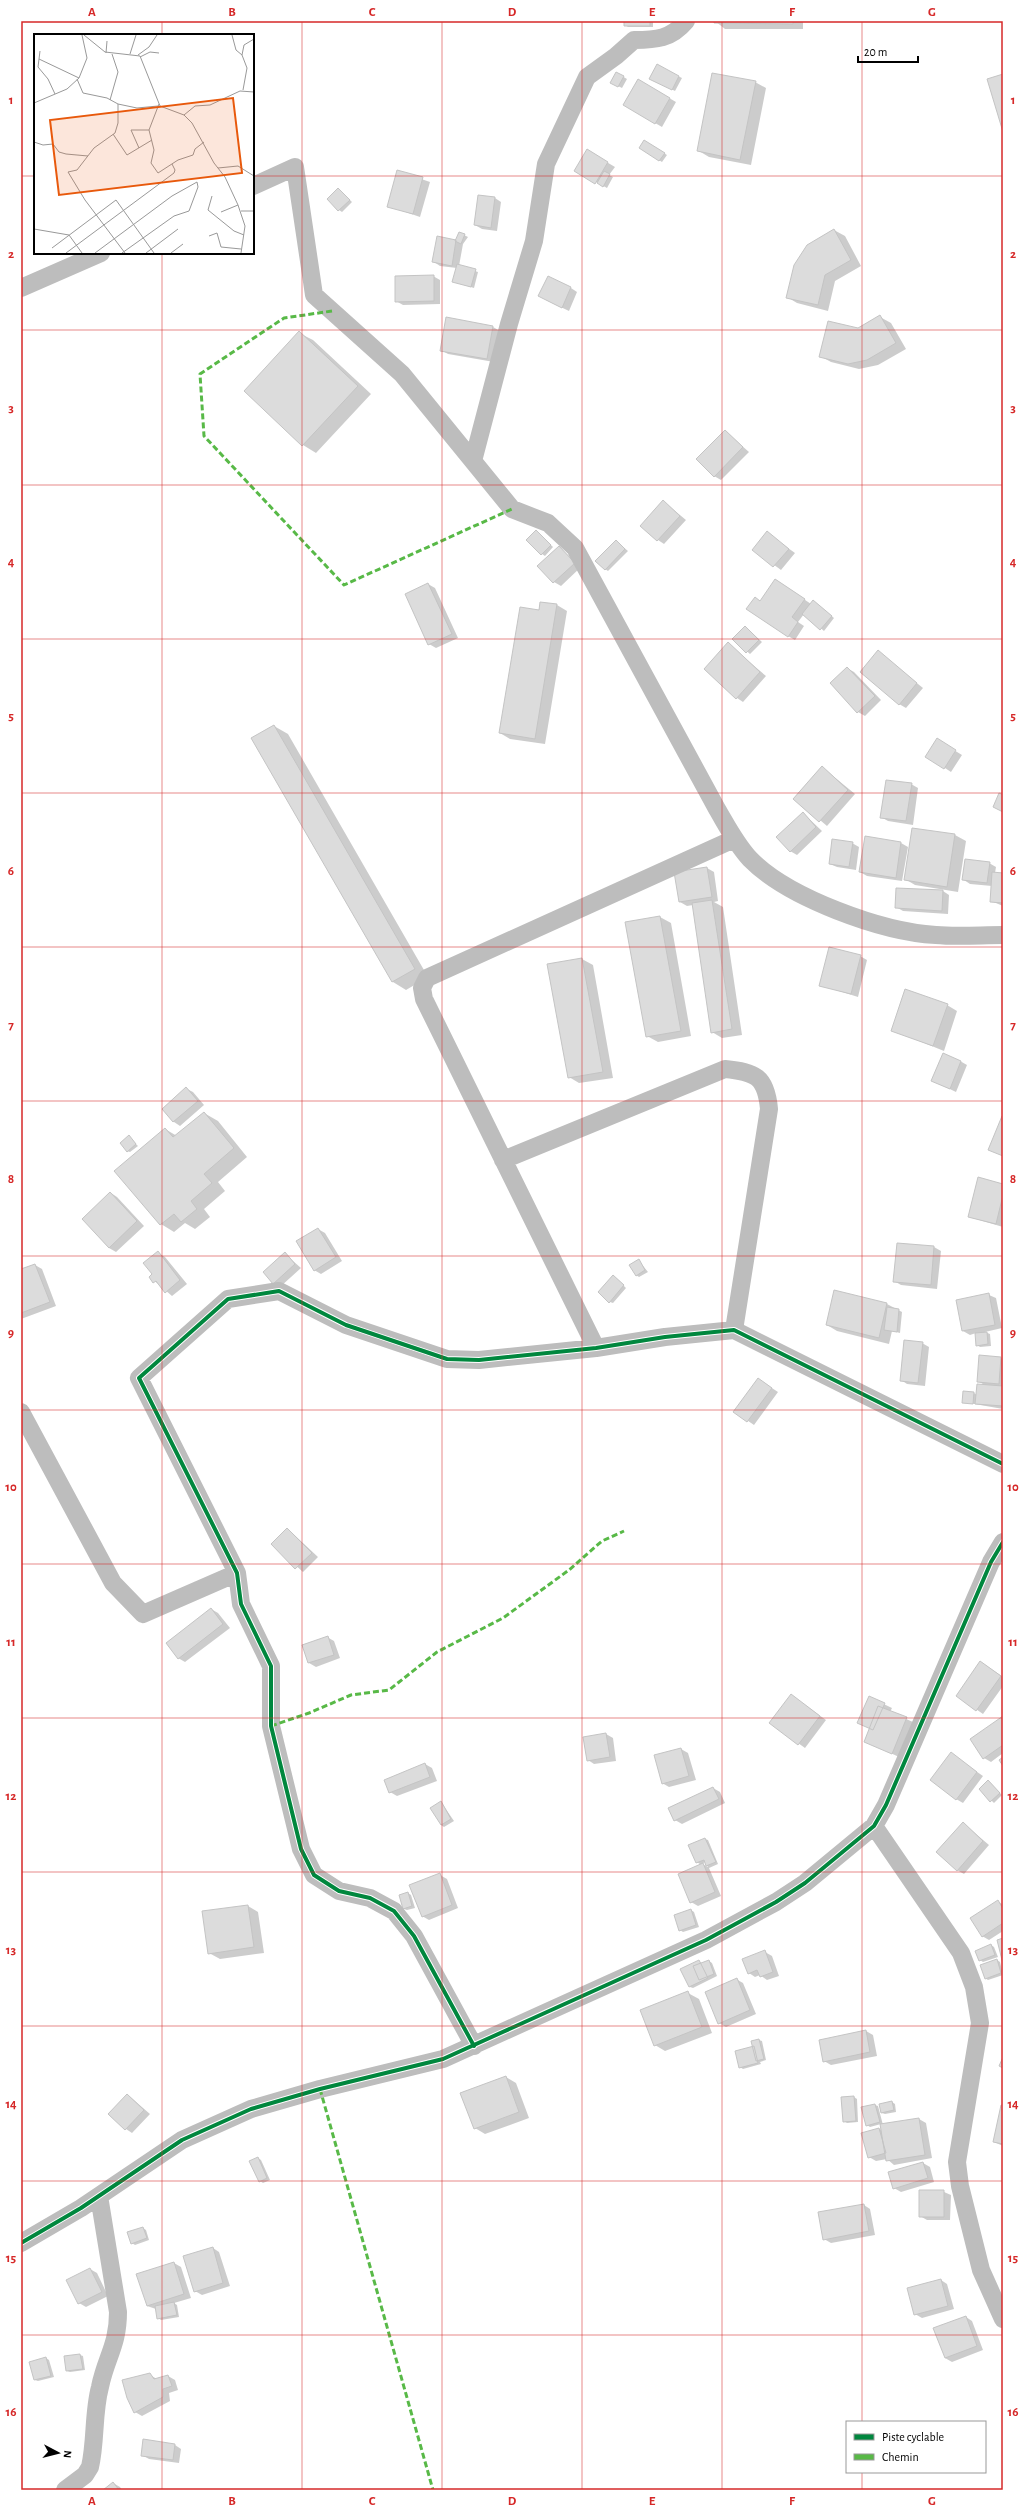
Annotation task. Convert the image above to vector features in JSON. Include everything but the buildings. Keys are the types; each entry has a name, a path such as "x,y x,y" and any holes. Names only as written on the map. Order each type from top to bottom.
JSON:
{"street":[{"path":"474,462 509,324 534,241 546,164 587,77 616,56 634,40 658,40 681,27 686,21"},
{"path":"254,186 296,167 314,295 402,374 512,509 548,523 575,548 734,839 750,859 770,876 805,896 876,924 936,935 1003,935"},
{"path":"21,288 99,254"},
{"path":"596,1348 424,999 422,988 427,978 734,839"},
{"path":"503,1160 725,1069 747,1072 761,1081 768,1096 769,1109 734,1330"},
{"path":"474,2046 414,1936 394,1911 370,1898 339,1891 314,1875 301,1849 271,1726 271,1666 241,1604 237,1573 139,1378 228,1298 279,1291 346,1325 447,1359 479,1360 596,1348 665,1337 734,1330 1003,1464"},
{"path":"21,1412 113,1583 143,1614 237,1573"},
{"path":"21,2243 99,2196 182,2140 251,2109 320,2089 443,2059 706,1940 756,1913 805,1883 874,1826 886,1805 991,1562 1003,1542"},
{"path":"874,1826 961,1953 974,1987 980,2023 957,2162 960,2186 981,2270 1003,2319"},
{"path":"65,2490 85,2475 90,2467 99,2387 114,2350 118,2330 118,2312 99,2196"}],"marked path":[{"path":"332,311 284,318 200,374 204,436 344,585 512,509"},
{"path":"271,1726 309,1713 351,1695 389,1690 437,1652 503,1618 569,1570 602,1541 624,1531"},
{"path":"320,2089 433,2490"}],"cycle path":[{"path":"474,2046 414,1936 394,1911 370,1898 339,1891 314,1875 301,1849 271,1726 271,1666 241,1604 237,1573 139,1378 228,1299 279,1291 346,1325 447,1359 479,1360 596,1348 665,1337 734,1330 1003,1464"},
{"path":"21,2243 81,2208 182,2140 251,2109 320,2089 443,2059 706,1940 776,1902 805,1883 874,1826 886,1805 991,1562 1003,1542"}]}
